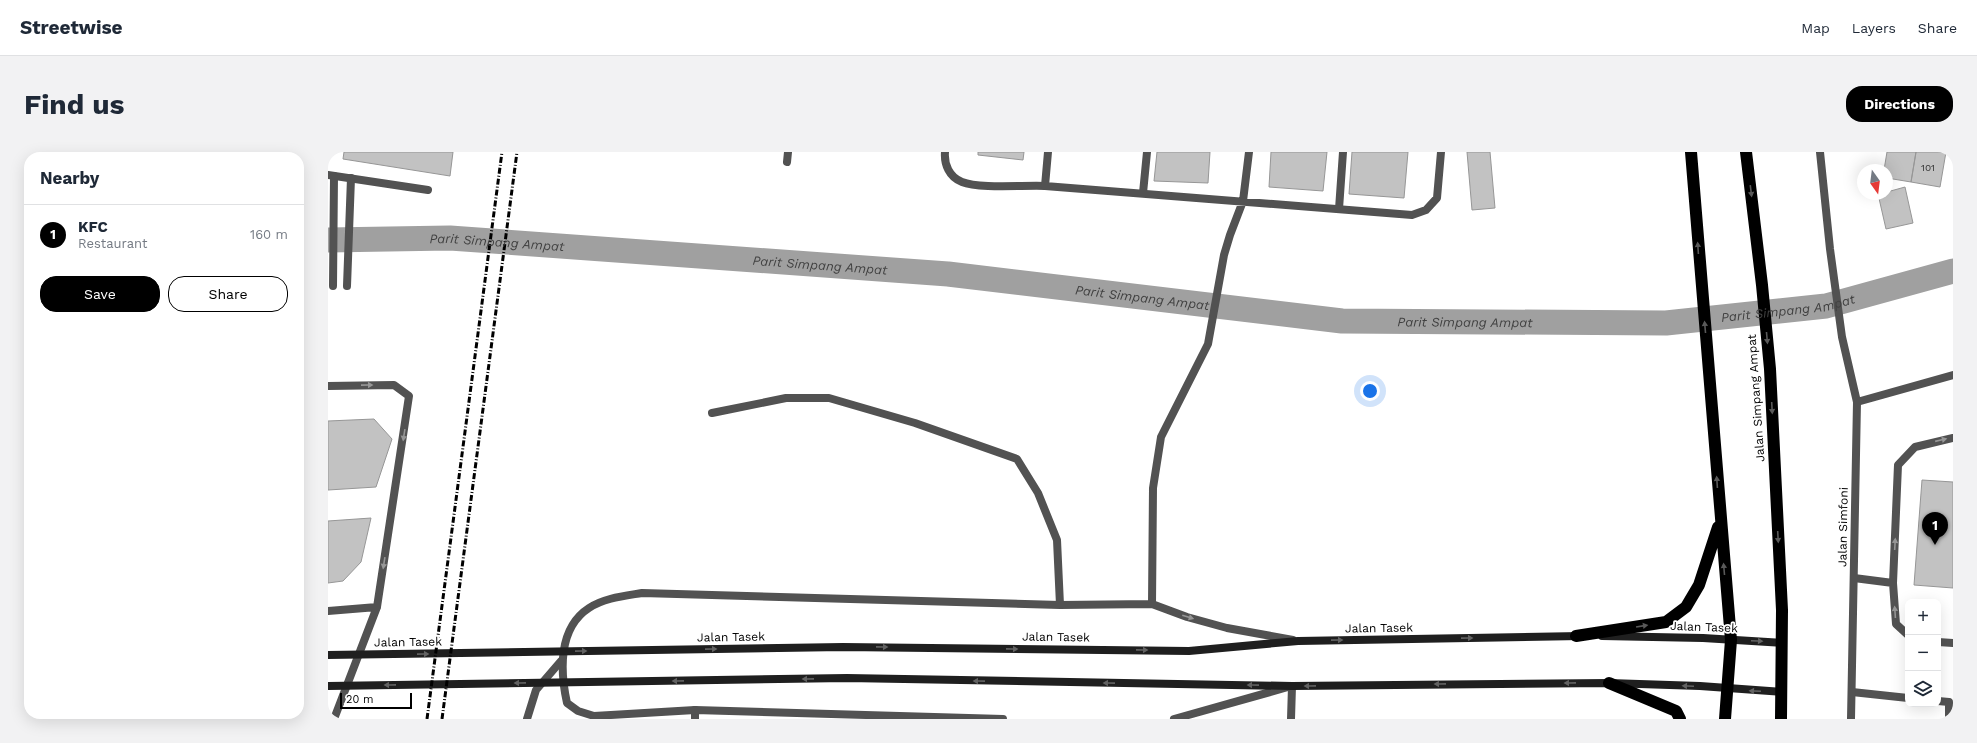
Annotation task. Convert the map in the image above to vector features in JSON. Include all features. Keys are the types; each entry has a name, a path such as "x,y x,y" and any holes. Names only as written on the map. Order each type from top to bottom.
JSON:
{"highway":[{"path":"1691,152 1720,521 1731,640 1725,719"},
{"name":"Jalan Simpang Ampat","path":"1746,152 1762,285 1770,369 1783,643 1781,719"},
{"path":"1576,636 1666,622 1686,607 1699,585 1720,521"},
{"path":"1609,683 1676,710 1680,719"}],"main road":[{"name":"Jalan Tasek","path":"328,655 843,647 1189,651 1298,641 1576,636 1731,640 1783,643"},
{"path":"328,686 847,678 1292,686 1609,683 1782,692"}],"street":[{"path":"787,162 788,152"},
{"path":"945,152 944,160 950,174 961,182 990,185 1045,186 1143,193 1412,215 1426,210 1437,198 1441,152"},
{"path":"1045,186 1048,152"},
{"path":"1143,193 1147,152"},
{"path":"1152,604 1153,488 1161,437 1208,344 1224,255 1243,201 1249,152"},
{"path":"1339,209 1344,152"},
{"name":"Jalan Simfoni","path":"1820,152 1830,249 1842,337 1857,402 1852,719"},
{"path":"333,286 331,176 428,190"},
{"path":"347,286 351,178"},
{"path":"1857,402 1953,375"},
{"path":"328,386 394,385 409,396 377,607 334,719"},
{"path":"712,413 786,398 829,398 915,423 1017,459 1038,493 1057,540 1060,606"},
{"path":"1907,635 1896,624 1893,583 1898,465 1915,447 1953,438"},
{"path":"1854,578 1893,583"},
{"path":"1003,719 695,710 632,715 594,716 578,711 567,703 561,661 572,624 589,608 610,599 642,593 1060,606 1152,604 1207,623 1298,641"},
{"path":"328,611 377,607"},
{"path":"1941,642 1953,643"},
{"path":"527,719 536,690 561,661"},
{"path":"1174,719 1292,686 1291,719"},
{"path":"1852,692 1905,698"},
{"path":"1941,701 1949,702 1949,719"},
{"path":"695,710 695,719"},
{"path":"620,719 632,715"}],"building":[{"path":"344,152 453,152 450,176 343,159"},
{"path":"978,152 1024,152 1023,160 978,155"},
{"path":"1157,152 1210,152 1208,183 1154,181"},
{"path":"1271,152 1327,152 1323,191 1269,187"},
{"path":"1352,152 1408,152 1404,198 1349,194"},
{"path":"1467,152 1490,152 1495,208 1472,210"},
{"path":"1887,152 1916,152 1911,182 1893,179 1893,164 1885,164"},
{"path":"1916,152 1946,152 1940,187 1911,182"},
{"path":"1905,187 1913,223 1886,229 1879,200 1893,200 1893,190"},
{"path":"374,419 392,439 376,487 328,490 328,421"},
{"path":"1922,480 1953,482 1953,588 1914,585"},
{"path":"371,518 361,562 343,581 328,583 328,521"}],"waterway":[{"name":"Parit Simpang Ampat","path":"328,240 450,238 948,274 1342,321 1666,323 1826,306 1953,271"}],"railway":[{"path":"427,719 502,152"},
{"path":"442,719 517,152"}],"place":[{"name":"KFC","path":"1935,545"}]}
